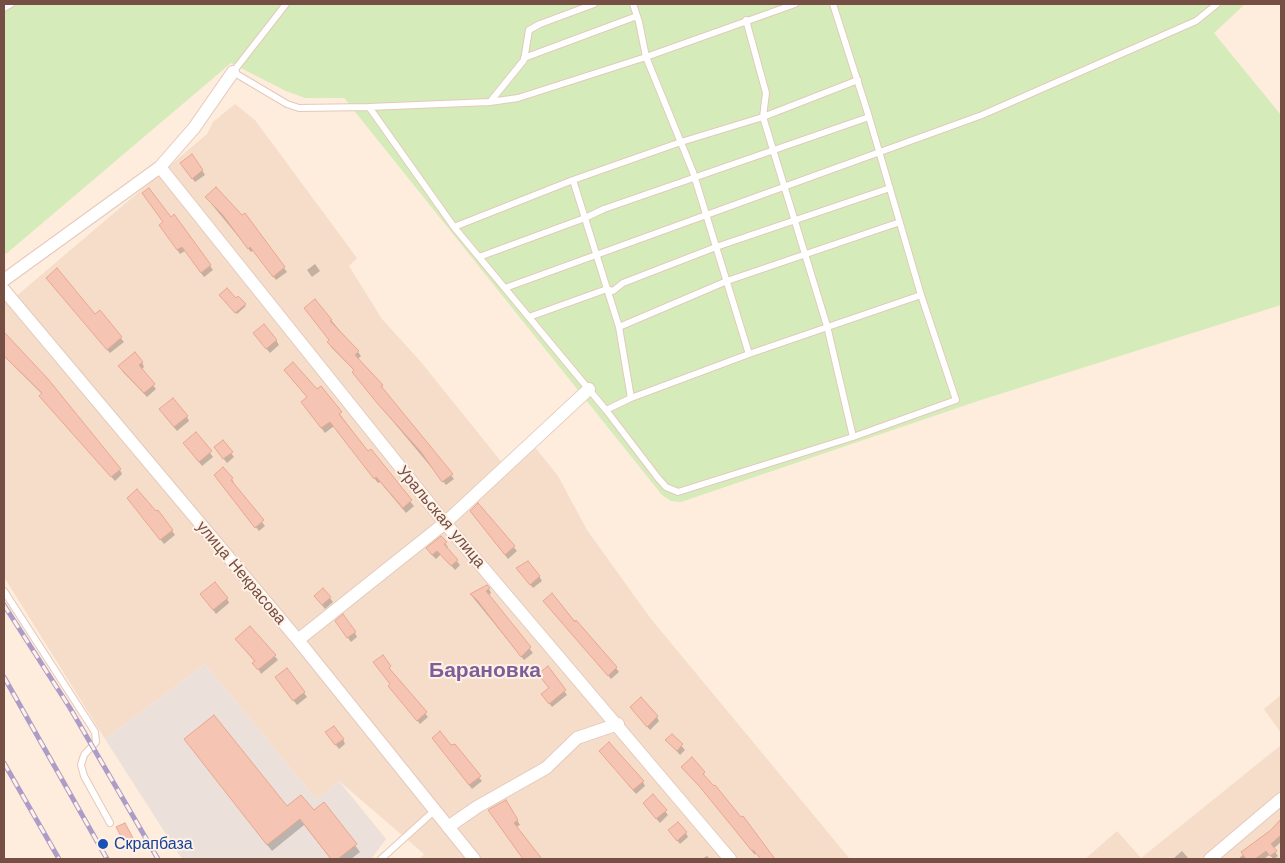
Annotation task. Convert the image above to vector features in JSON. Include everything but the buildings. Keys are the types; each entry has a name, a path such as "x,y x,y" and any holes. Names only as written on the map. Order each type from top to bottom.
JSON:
{"street":[{"path":"4,280 160,167 194,128 234,72"},
{"name":"Уральская улица","path":"160,167 445,523 618,724 730,859"},
{"name":"улица Некрасова","path":"4,290 298,640 474,859"},
{"path":"298,640 445,523 589,389"},
{"path":"448,827 477,807 546,768 577,738 618,724"},
{"path":"1210,859 1281,799"}],"lane":[{"path":"4,8 11,4"},
{"path":"286,4 234,72 287,104 299,108 490,102 518,98 646,57 795,4"},
{"path":"490,102 502,89 524,58 530,30 540,24 594,4"},
{"path":"632,4 637,16 646,57 695,177 749,354"},
{"path":"369,107 454,227 589,389 662,483 672,491 678,492 854,437 956,400 921,294 858,80 833,4"},
{"path":"505,288 982,115 1196,21 1217,4"},
{"path":"524,58 637,16"},
{"path":"746,20 766,93 763,118 827,326 854,437"},
{"path":"454,227 573,180 681,142 763,118 858,80"},
{"path":"479,257 585,218 604,209 869,117"},
{"path":"573,180 619,328 631,398"},
{"path":"529,318 607,289 613,291 624,283 716,247 795,222 890,188"},
{"path":"619,328 727,281 900,222"},
{"path":"606,410 631,398 749,354 921,294"},
{"path":"4,591 95,732 96,742 84,755 81,765 84,776 110,823"},
{"path":"381,859 434,811"}],"shaded area":[{"path":"235,104 255,120 357,258 349,266 382,319 421,362 508,470 534,446 558,476 587,530 651,619 850,859 420,859 424,854 339,781 316,799 205,664 105,739 4,577 4,301 7,304 207,134 213,122"},
{"path":"205,664 316,799 339,781 386,839 371,859 182,859 105,739"},
{"path":"1281,695 1281,733 1264,709"},
{"path":"1281,745 1281,859 1085,859 1117,831 1141,858"}],"green space":[{"path":"4,4 1245,4 1214,33 1281,115 1281,305 981,400 681,502 671,501 662,495 344,98 305,98 286,91 231,63 6,254 4,251"}],"railway":[{"path":"4,605 70,708 158,859"},
{"path":"4,677 107,859"},
{"path":"4,763 59,859"}],"place":[{"name":"Скрапбаза","path":"103,844"}],"district":[{"name":"Барановка","path":"485,671"}]}
